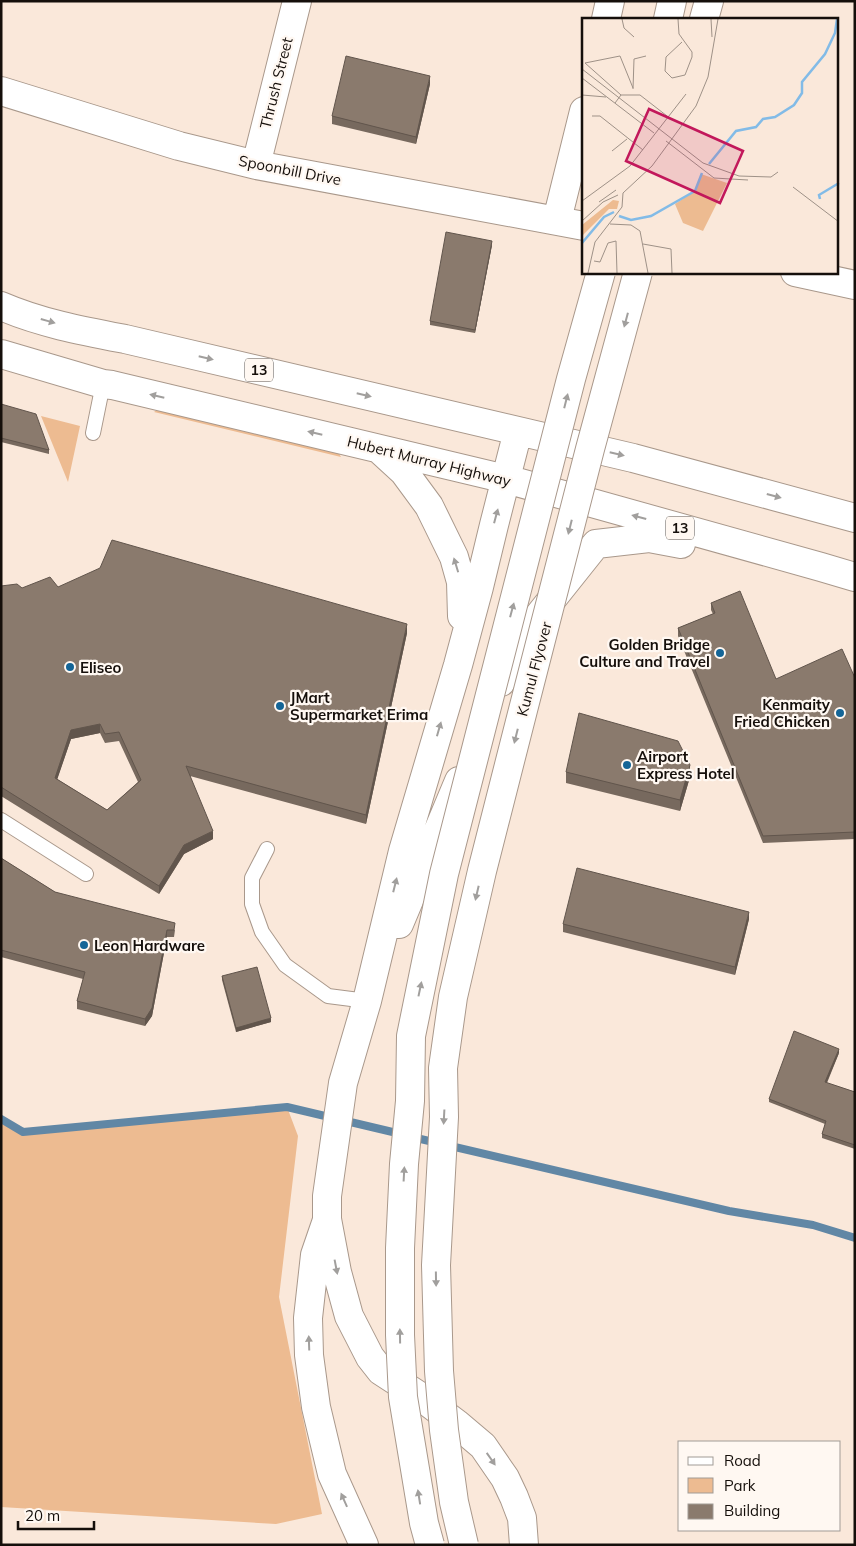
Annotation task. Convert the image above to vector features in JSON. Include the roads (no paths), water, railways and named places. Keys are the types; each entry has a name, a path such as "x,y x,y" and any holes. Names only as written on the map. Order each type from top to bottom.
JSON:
{"main road":[{"name":"Thrush Street","path":"256,165 297,1"},
{"path":"606,18 610,1"},
{"path":"668,18 672,1"},
{"path":"704,18 709,1"},
{"name":"Spoonbill Drive","path":"1,91 179,146 256,165 582,226"},
{"path":"557,220 582,119"},
{"path":"430,1545 424,1523 403,1397 400,1336 400,1248 404,1164 410,1101 411,1036 444,874 571,379 600,274"},
{"name":"Kumul Flyover","path":"464,1545 454,1502 445,1439 439,1372 436,1264 444,1117 443,1068 453,997 482,871 590,449 637,274"},
{"path":"804,274 855,286"},
{"name":"13","path":"1,306 74,329 633,458 855,518"},
{"name":"Hubert Murray Highway","path":"1,354 103,384 506,479 855,578"},
{"path":"364,1545 332,1474 316,1407 309,1355 308,1318 315,1255 327,1208 343,1083 367,1001 403,851 479,587 518,431"},
{"path":"379,449 404,472 429,506 454,557 462,582 458,665"},
{"path":"367,1001 513,653 537,618 596,544 649,538 698,548 821,567"},
{"path":"327,1208 337,1272 349,1316 370,1357 381,1372 436,1408 483,1446 505,1478 514,1497 522,1518 524,1545"}],"lane":[{"path":"93,433 103,384"},
{"path":"1,820 86,874"},
{"path":"267,849 252,878 252,904 262,932 285,965 328,996 367,1001"}],"waterway":[{"path":"1,1119 23,1132 287,1107 401,1134"},
{"path":"412,1137 729,1211 813,1225 855,1238"}],"place":[{"name":"Golden Bridge Culture and Travel","path":"720,653"},
{"name":"Eliseo","path":"70,667"},
{"name":"JMart Supermarket Erima","path":"280,706"},
{"name":"Kenmaity Fried Chicken","path":"840,713"},
{"name":"Airport Express Hotel","path":"627,765"},
{"name":"Leon Hardware","path":"84,945"}]}
